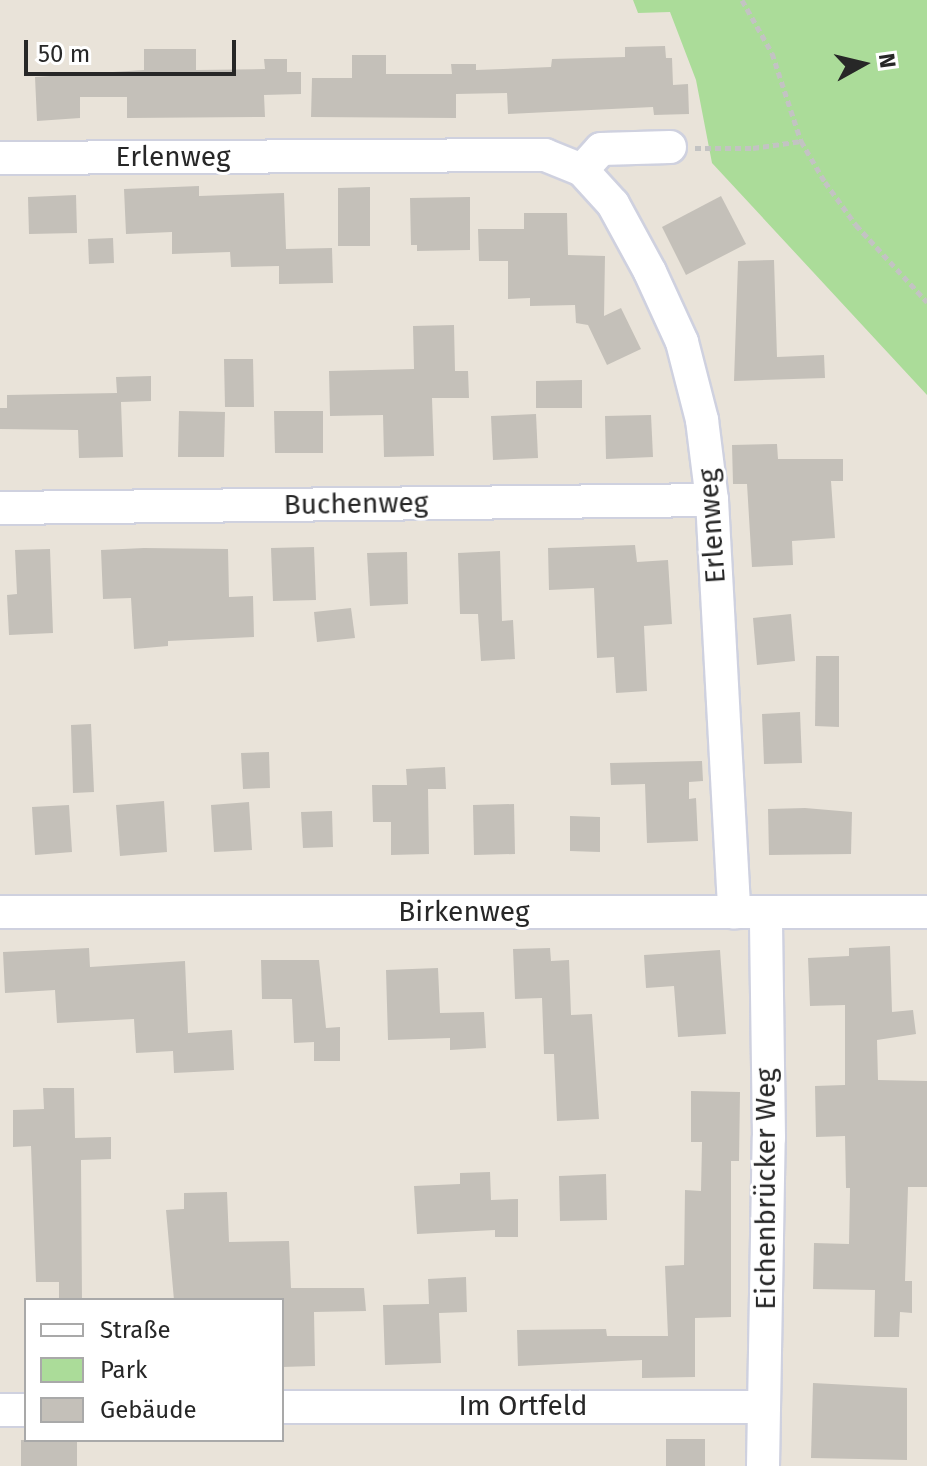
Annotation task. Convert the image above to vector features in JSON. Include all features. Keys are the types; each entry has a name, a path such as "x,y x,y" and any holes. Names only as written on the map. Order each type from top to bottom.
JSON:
{"street":[{"path":"582,170 601,149 670,147"},
{"name":"Erlenweg","path":"0,158 545,155 582,170 613,204 682,342 702,420 750,912"},
{"name":"Buchenweg","path":"0,508 712,500"},
{"name":"Birkenweg","path":"0,912 927,912"},
{"name":"Eichenbrücker Weg","path":"750,912 763,1466"},
{"name":"Im Ortfeld","path":"284,1407 764,1407"},
{"path":"0,1410 24,1410"}],"path":[{"path":"742,0 772,53 801,141 856,225 927,302"},
{"path":"670,147 753,148 801,141"}],"green space":[{"path":"633,0 927,0 927,395 712,163 696,80 670,12 638,13"}],"building":[{"path":"665,46 666,58 672,58 673,85 688,84 689,114 654,115 653,107 508,114 507,93 456,94 456,118 311,117 312,78 352,78 352,55 386,55 386,74 452,74 451,64 476,64 476,70 551,67 552,59 625,57 625,47"},
{"path":"144,49 196,49 196,70 265,69 264,59 287,59 287,72 301,72 301,94 264,95 265,117 127,118 127,97 80,97 80,118 37,121 35,77 144,70"},
{"path":"199,186 199,196 284,193 286,249 332,248 333,283 279,284 279,266 231,267 230,252 172,254 172,232 126,234 124,189"},
{"path":"370,187 370,246 338,246 338,188"},
{"path":"76,195 77,233 29,234 28,197"},
{"path":"721,196 746,244 686,275 662,227"},
{"path":"470,197 470,250 417,251 417,245 411,245 410,198"},
{"path":"524,213 567,213 568,255 605,256 604,316 621,308 641,349 607,365 588,325 576,323 575,305 530,306 530,298 508,299 508,261 479,261 478,229 524,229"},
{"path":"113,238 114,263 89,264 88,239"},
{"path":"774,260 777,357 824,355 825,378 734,381 738,261"},
{"path":"454,325 455,371 468,371 469,398 432,398 434,456 384,457 383,415 330,416 329,371 414,369 413,326"},
{"path":"224,359 253,359 254,407 225,407"},
{"path":"151,376 151,401 121,402 123,457 79,458 78,430 0,429 0,408 7,408 7,395 117,393 116,377"},
{"path":"582,380 582,408 536,408 536,381"},
{"path":"179,411 225,412 224,457 178,457"},
{"path":"274,411 323,411 323,453 275,453"},
{"path":"536,414 538,458 493,460 491,416"},
{"path":"651,415 653,457 606,459 605,416"},
{"path":"777,444 778,459 843,459 843,481 831,481 835,538 792,541 793,565 752,567 747,484 733,484 732,445"},
{"path":"635,545 637,562 668,560 672,624 644,626 647,691 616,693 614,657 597,658 594,588 549,590 548,548"},
{"path":"314,547 316,600 273,601 271,548"},
{"path":"50,549 53,633 9,635 7,595 17,594 15,550"},
{"path":"228,549 229,597 253,596 254,637 168,641 168,646 134,649 131,598 103,599 101,550"},
{"path":"500,551 502,621 513,620 515,659 481,661 478,614 460,614 458,553"},
{"path":"407,552 408,604 370,606 367,553"},
{"path":"351,608 355,638 317,642 314,612"},
{"path":"791,614 795,661 757,665 753,618"},
{"path":"816,656 839,656 839,727 815,726"},
{"path":"800,712 802,763 764,764 762,714"},
{"path":"91,724 94,792 73,793 71,725"},
{"path":"269,752 270,788 243,789 241,753"},
{"path":"702,761 703,781 689,782 689,799 696,798 698,841 647,843 645,784 611,785 610,763"},
{"path":"445,767 446,789 428,789 429,854 391,855 391,822 373,822 372,785 407,785 406,769"},
{"path":"164,801 167,852 120,856 116,805"},
{"path":"249,802 252,850 214,852 211,805"},
{"path":"514,804 515,854 474,855 473,805"},
{"path":"69,805 72,852 35,855 32,807"},
{"path":"768,809 852,812 851,854 769,855"},
{"path":"332,811 333,847 303,848 301,812"},
{"path":"570,816 600,817 600,852 570,851"},
{"path":"890,946 892,1012 913,1010 916,1034 877,1040 878,1080 927,1081 927,1187 908,1187 905,1281 912,1281 912,1313 900,1312 899,1337 874,1337 875,1290 813,1289 814,1243 849,1244 850,1188 846,1188 845,1136 816,1137 815,1086 845,1085 845,1005 810,1006 808,958 849,956 849,948"},
{"path":"89,948 90,967 185,961 188,1033 232,1030 234,1070 174,1073 173,1051 136,1053 134,1019 57,1023 55,990 5,993 3,952"},
{"path":"550,948 551,961 569,960 571,1015 592,1014 599,1119 557,1121 554,1054 544,1054 542,998 515,999 513,949"},
{"path":"720,950 726,1034 678,1037 674,986 646,988 644,955"},
{"path":"261,960 319,960 326,1028 340,1027 340,1061 314,1061 314,1042 294,1043 292,999 262,999"},
{"path":"438,968 440,1013 484,1012 486,1048 450,1050 450,1038 388,1040 386,970"},
{"path":"43,1088 74,1088 75,1138 111,1137 111,1159 81,1160 82,1298 59,1298 59,1282 36,1282 31,1146 13,1147 13,1110 44,1109"},
{"path":"691,1091 740,1092 739,1161 731,1161 731,1317 695,1318 695,1377 642,1378 642,1360 518,1366 517,1330 606,1329 607,1336 668,1336 665,1266 684,1265 685,1190 701,1191 702,1142 691,1142"},
{"path":"490,1172 491,1200 518,1199 518,1237 495,1237 495,1230 417,1234 414,1186 460,1184 460,1173"},
{"path":"606,1174 607,1220 560,1221 559,1176"},
{"path":"227,1192 229,1242 289,1241 291,1288 364,1288 366,1311 314,1312 315,1366 284,1367 284,1298 174,1298 166,1210 184,1209 184,1193"},
{"path":"466,1277 467,1312 439,1313 441,1363 385,1365 383,1305 429,1304 428,1279"},
{"path":"813,1383 907,1388 907,1460 811,1458"},
{"path":"666,1439 705,1439 705,1466 666,1466"},
{"path":"21,1440 77,1442 77,1466 21,1466"}]}
